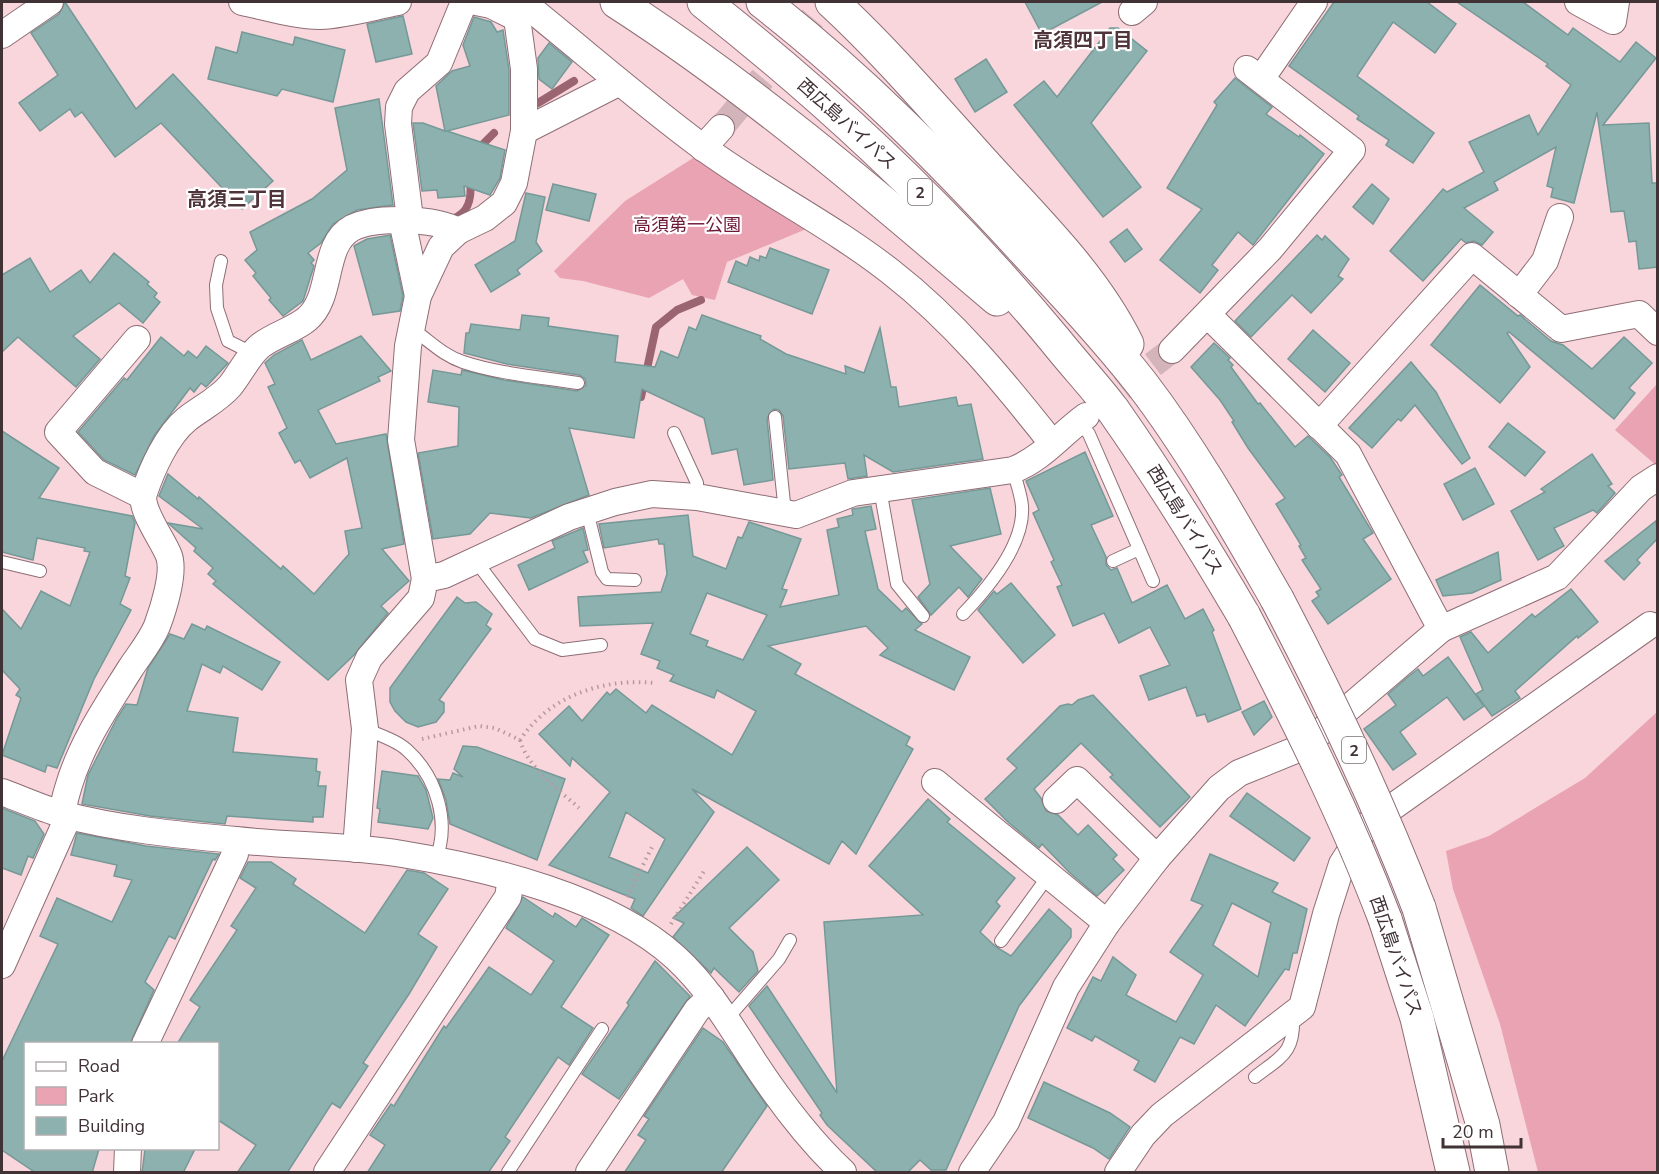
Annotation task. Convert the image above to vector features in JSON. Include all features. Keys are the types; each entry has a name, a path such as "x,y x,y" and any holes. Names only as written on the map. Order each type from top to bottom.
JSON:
{"highway":[{"path":"617,2 776,116 888,206 1002,303 1092,415"},
{"name":"西広島バイパス","path":"704,2 761,47 862,136 949,220 1034,314 1092,415 1200,542 1244,616 1322,767 1357,844 1385,919 1417,1018 1454,1173"},
{"name":"西広島バイパス","path":"763,2 882,104 977,199 1064,294 1142,385 1227,513 1277,599 1353,748 1419,908 1483,1125 1492,1173"},
{"path":"832,2 984,163 1092,287 1131,351 1142,385"}],"street":[{"path":"2,35 50,2"},
{"path":"242,2 319,16 341,14 398,2"},
{"path":"418,296 404,230 409,211 398,124 399,107 407,91 439,63 464,2"},
{"path":"476,2 529,10 618,83 703,148 891,272 953,326 999,375 1052,443"},
{"path":"1172,350 1270,249 1352,150 1254,74 1314,2"},
{"path":"1578,2 1614,21 1616,2"},
{"path":"356,849 365,729 359,680 369,658 421,598 425,579 401,440 412,329 418,296 441,247 458,231 485,218 504,203 516,175 524,131 524,69 529,10"},
{"path":"524,131 618,83"},
{"path":"703,148 721,128"},
{"path":"1519,295 1545,261 1560,217"},
{"path":"2,965 65,824 62,814 75,763 89,735 156,628 166,597 170,558 146,509 143,496 159,459 178,429 229,387 259,347 307,319 316,308 324,291 338,240 350,229 364,222 406,222 444,223 458,231"},
{"path":"1319,426 1472,256 1561,329 1639,314 1658,332"},
{"path":"1208,315 1348,454 1441,629"},
{"path":"137,339 58,432 95,472 143,496"},
{"path":"425,579 444,575 569,517 652,494 697,497 796,515 853,493 1013,470 1030,464 1052,443 1092,415"},
{"path":"972,1173 1006,1122 1066,987 1107,923 1157,858 1219,788 1239,773 1303,747 1441,629 1557,577 1641,488 1658,477"},
{"path":"1118,1173 1143,1135 1162,1115 1302,1007 1326,914 1342,864 1367,825 1650,625"},
{"path":"1056,800 1077,780 1157,858"},
{"path":"935,782 1107,923"},
{"path":"2,792 62,814 236,840 356,849 435,861 511,879 556,893 616,919 637,929 674,956 711,997 756,1065 843,1173"},
{"path":"146,1042 235,854 236,840"},
{"path":"327,1173 508,897 511,879"},
{"path":"589,1173 697,1010 711,997"},
{"path":"127,1173 128,1150"}],"lane":[{"path":"221,261 216,285 217,308 228,341 254,354"},
{"path":"412,329 436,348 462,362 507,372 578,383"},
{"path":"1092,415 1089,434 1153,581"},
{"path":"775,417 784,503 782,512"},
{"path":"674,433 697,483 697,497"},
{"path":"963,614 995,579 1017,533 1022,505 1013,470"},
{"path":"880,489 897,584 923,616"},
{"path":"587,511 602,572 607,579 636,580"},
{"path":"1113,561 1139,549"},
{"path":"475,560 535,639 562,650 601,645"},
{"path":"2,562 40,571"},
{"path":"365,729 406,749 432,783 441,809 442,845 435,861"},
{"path":"1001,941 1049,875"},
{"path":"727,1019 779,959 790,940"},
{"path":"1254,1077 1289,1051 1294,1034 1293,1015"},
{"path":"508,1173 602,1029"}],"path":[{"path":"520,740 553,706 579,692 631,680 655,683"},
{"path":"406,749 430,736 479,726 495,729 520,740 523,749 541,773 579,808"},
{"path":"616,919 652,847"},
{"path":"659,946 705,868"}],"green space":[{"name":"高須第一公園","path":"698,155 811,227 727,262 715,300 692,295 683,279 649,298 583,281 560,278 554,271 625,201"},
{"path":"1657,384 1657,466 1615,430"},
{"path":"1657,712 1657,1172 1538,1172 1500,1024 1453,889 1446,851 1489,836 1585,778"}],"building":[{"path":"65,2 136,109 173,74 273,181 242,209 161,123 115,157 82,112 75,117 70,109 40,131 19,103 58,75 31,33 59,14"},
{"path":"1025,2 1102,2 1042,34"},
{"path":"1334,2 1427,2 1456,24 1435,53 1393,22 1357,76 1434,133 1413,163 1386,145 1389,140 1357,119 1359,116 1289,66"},
{"path":"1457,2 1523,2 1568,35 1573,28 1620,62 1636,42 1656,58 1603,125 1649,123 1652,183 1658,183 1658,267 1639,269 1636,241 1629,242 1624,211 1611,212 1597,112 1574,203 1551,197 1553,188 1547,186 1556,147 1494,182 1498,190 1464,208 1493,232 1482,245 1474,241 1466,243 1461,239 1423,281 1390,251 1443,189 1447,192 1484,172 1469,142 1529,115 1538,135 1571,85 1546,66 1548,64"},
{"path":"403,16 412,54 376,62 367,24"},
{"path":"474,17 491,22 497,32 503,30 509,70 509,115 447,131 505,150 500,178 490,195 464,186 465,196 438,198 437,190 422,191 413,123 423,123 445,131 436,86 452,71 470,66 463,45"},
{"path":"1110,28 1118,28 1147,51 1091,123 1141,187 1103,217 1014,105 1044,81 1057,97"},
{"path":"242,32 293,45 295,37 345,50 333,102 282,89 277,96 208,79 216,47 237,53"},
{"path":"549,43 572,62 552,89 539,79 538,58"},
{"path":"986,59 1007,92 975,112 955,79"},
{"path":"1235,78 1272,107 1266,114 1299,137 1300,135 1324,154 1253,245 1238,232 1212,265 1218,270 1200,293 1160,260 1202,209 1167,188 1217,105 1214,102"},
{"path":"379,99 393,205 357,210 333,224 321,243 308,253 314,260 311,263 314,266 303,301 283,316 269,300 271,298 253,276 256,273 245,260 257,250 250,232 312,199 347,170 335,108"},
{"path":"553,184 596,194 589,221 546,210"},
{"path":"1372,184 1389,199 1373,224 1353,207"},
{"path":"526,193 545,197 536,242 542,251 517,270 520,274 491,292 475,265 515,241"},
{"path":"1127,229 1142,249 1125,262 1110,242"},
{"path":"390,235 403,296 400,311 373,315 354,246 367,239"},
{"path":"1317,235 1322,240 1325,236 1349,259 1338,276 1343,279 1311,313 1292,295 1251,337 1235,321"},
{"path":"770,248 829,270 812,314 728,282 736,261 747,266 750,257 759,261 760,256 766,258"},
{"path":"114,253 149,282 147,284 157,293 154,297 160,302 143,323 119,303 73,336 100,359 76,387 18,337 2,352 2,275 30,258 50,292 81,270 90,283"},
{"path":"1480,285 1551,341 1563,345 1592,369 1624,337 1652,363 1629,388 1635,393 1614,419 1509,332 1507,333 1530,367 1500,403 1431,345"},
{"path":"522,315 549,318 548,326 618,336 615,362 655,367 661,351 678,358 689,327 696,330 702,315 761,336 760,339 786,354 846,374 845,366 864,373 880,328 891,387 896,387 899,407 956,397 958,406 971,404 983,459 893,472 864,455 867,476 848,479 845,463 789,469 783,416 779,410 774,409 767,418 773,480 744,485 737,449 712,454 704,418 642,389 634,438 569,428 589,495 531,518 490,513 470,534 433,539 418,453 458,446 459,407 428,402 433,370 461,375 462,370 504,380 577,391 586,385 585,379 579,375 507,364 464,353 466,333 469,333 471,324 520,330"},
{"path":"1313,330 1350,363 1325,392 1288,359"},
{"path":"361,336 391,371 378,377 380,381 318,410 336,444 386,434 404,544 382,549 409,581 381,606 388,613 354,655 328,680 213,584 216,581 208,574 213,568 194,551 196,548 168,523 203,529 159,496 168,474 198,499 199,497 281,569 283,566 314,594 349,554 345,531 362,528 347,458 310,478 300,460 295,463 279,433 287,428 268,387 275,384 265,363 274,355 302,340 311,360"},
{"path":"161,337 184,356 188,351 197,358 206,346 228,363 206,387 201,383 194,392 190,388 154,436 135,475 104,460 78,432 124,378 127,380"},
{"path":"1214,343 1230,358 1228,360 1233,365 1231,367 1258,404 1260,403 1295,447 1308,436 1330,457 1342,475 1339,477 1373,533 1363,539 1391,579 1328,624 1312,601 1319,596 1316,592 1321,589 1302,560 1306,558 1299,546 1301,545 1276,504 1285,498 1248,448 1220,400 1191,367"},
{"path":"1411,362 1436,392 1470,458 1462,464 1415,405 1401,421 1398,419 1372,448 1349,428"},
{"path":"1508,423 1545,452 1525,476 1489,447"},
{"path":"2,431 59,468 39,498 132,516 135,523 125,576 130,578 120,604 131,610 94,679 57,768 47,765 45,772 2,755 21,698 16,695 20,689 2,670 2,609 21,629 41,591 70,606 90,552 84,551 85,548 37,538 33,560 2,552"},
{"path":"1085,452 1113,516 1091,525 1106,557 1106,565 1111,570 1117,568 1132,603 1167,585 1185,619 1203,609 1214,630 1212,632 1241,709 1208,722 1205,714 1197,716 1186,687 1149,700 1140,676 1170,665 1150,627 1119,643 1104,613 1073,626 1057,587 1062,585 1051,562 1054,560 1033,513 1039,510 1026,481"},
{"path":"1592,454 1612,484 1608,486 1615,493 1597,513 1593,510 1554,528 1564,546 1538,560 1511,511 1545,492 1541,489"},
{"path":"1475,468 1494,504 1463,520 1444,484"},
{"path":"990,488 1001,534 950,546 982,579 968,597 959,587 931,615 918,597 930,584 912,500"},
{"path":"871,506 876,529 865,531 878,589 902,612 906,608 922,624 915,630 970,657 954,690 880,655 888,648 866,626 768,646 801,664 795,674 910,737 906,745 913,749 856,854 842,841 829,864 692,789 714,812 643,916 631,908 635,899 549,865 610,792 572,758 570,766 539,734 569,706 582,721 607,692 610,695 616,689 646,713 652,705 732,755 756,711 717,690 714,698 670,681 674,675 657,668 660,661 641,654 653,623 580,626 578,597 661,592 667,574 664,544 659,544 658,539 604,548 599,524 688,515 693,556 726,569 738,537 742,538 749,522 801,539 782,589 787,590 780,607 839,595 827,530 839,527 837,519 853,515 852,509","holes":["707,593 767,615 743,660 706,646 708,641 690,634","626,812 665,839 648,873 609,857"]},
{"path":"1656,521 1658,538 1637,560 1640,563 1624,580 1605,561"},
{"path":"583,528 588,550 583,551 588,562 529,590 518,565 555,548 552,541"},
{"path":"1498,552 1501,580 1472,593 1443,596 1436,580"},
{"path":"1011,583 1055,635 1023,663 978,610 994,591 997,594"},
{"path":"1571,589 1598,622 1578,638 1577,636 1515,691 1520,698 1492,716 1476,694 1483,690 1460,637 1471,632 1488,653 1532,614 1535,617"},
{"path":"457,597 465,603 476,602 492,614 486,625 491,629 439,700 444,703 444,712 436,722 418,727 406,722 395,711 390,702 390,688"},
{"path":"192,624 205,630 207,626 280,662 262,690 223,666 220,673 202,664 187,711 238,718 233,752 317,759 316,771 320,772 318,786 326,786 323,817 313,817 313,822 227,816 225,824 150,816 82,804 88,775 117,718 126,704 137,705 148,668 170,634 184,639"},
{"path":"1448,657 1484,706 1464,720 1447,697 1400,732 1416,754 1393,770 1364,729 1396,705 1388,694 1409,676 1418,669 1423,676"},
{"path":"1093,695 1190,797 1160,827 1110,777 1113,775 1081,743 1034,789 1041,798 1046,811 1058,815 1078,835 1088,825 1117,855 1113,859 1124,870 1097,896 1070,873 1042,844 1039,848 985,799 1017,768 1007,759 1060,706 1072,705 1078,700"},
{"path":"1264,701 1272,717 1254,735 1242,712"},
{"path":"463,746 477,747 565,779 537,860 450,824 446,800 438,779 450,780 453,773 463,777 454,769"},
{"path":"382,771 418,776 426,790 433,818 428,829 378,822 380,809 377,808"},
{"path":"1247,793 1310,838 1294,861 1230,816"},
{"path":"928,799 950,819 947,822 1015,878 996,902 1000,906 980,932 996,947 1011,956 1049,909 1071,929 1071,937 1019,1006 946,1170 931,1170 920,1160 907,1173 878,1173 827,1125 820,1115 822,1113 749,1006 767,986 837,1093 824,922 923,915 869,866"},
{"path":"2,808 35,821 44,834 33,858 28,856 21,875 2,868"},
{"path":"77,833 146,846 219,854 215,860 213,859 175,939 169,936 145,982 154,990 131,1042 24,1042 24,1150 99,1150 92,1173 36,1173 2,1150 2,1061 58,944 40,936 57,898 112,922 132,880 114,876 117,865 71,855"},
{"path":"747,847 779,880 729,928 753,952 758,971 739,992 714,968 711,973 673,937 684,923 673,918"},
{"path":"1210,854 1278,883 1272,892 1307,909 1297,953 1293,953 1289,970 1285,969 1245,1026 1216,1005 1194,1044 1180,1037 1155,1082 1134,1070 1139,1061 1095,1036 1092,1041 1067,1028 1093,977 1101,981 1113,957 1136,975 1126,995 1176,1022 1203,975 1170,952 1203,905 1191,900","holes":["1232,903 1271,923 1258,977 1213,945"]},
{"path":"248,862 271,862 296,879 293,884 365,933 407,870 424,873 448,889 418,934 437,947 363,1063 368,1066 340,1108 332,1103 287,1173 237,1173 256,1145 219,1121 219,1042 178,1042 200,1007 190,1000 237,930 231,926 256,888 240,878"},
{"path":"523,897 553,917 555,913 576,927 582,918 609,935 561,1007 593,1028 569,1065 558,1057 505,1137 510,1141 488,1173 367,1173 385,1145 370,1135 391,1104 394,1106 444,1026 446,1028 489,967 531,995 554,961 506,928"},
{"path":"655,961 690,996 619,1099 582,1074 629,1005 627,1003"},
{"path":"703,1028 723,1042 767,1106 721,1173 624,1173 646,1140 638,1135 649,1119 644,1116"},
{"path":"1044,1082 1110,1113 1130,1127 1109,1159 1093,1148 1028,1118"},
{"path":"145,1150 194,1150 183,1173 142,1173"}],"waterway":[{"path":"538,103 574,81"},
{"path":"478,149 494,133"},
{"path":"452,219 466,209 471,192 470,180"},
{"path":"641,397 656,327 677,310 701,300"}],"tunnel":[{"path":"721,128 826,2"},
{"path":"1091,412 1172,350"}],"district":[{"name":"高須四丁目","path":"1083,40"},
{"name":"高須三丁目","path":"237,199"}]}
